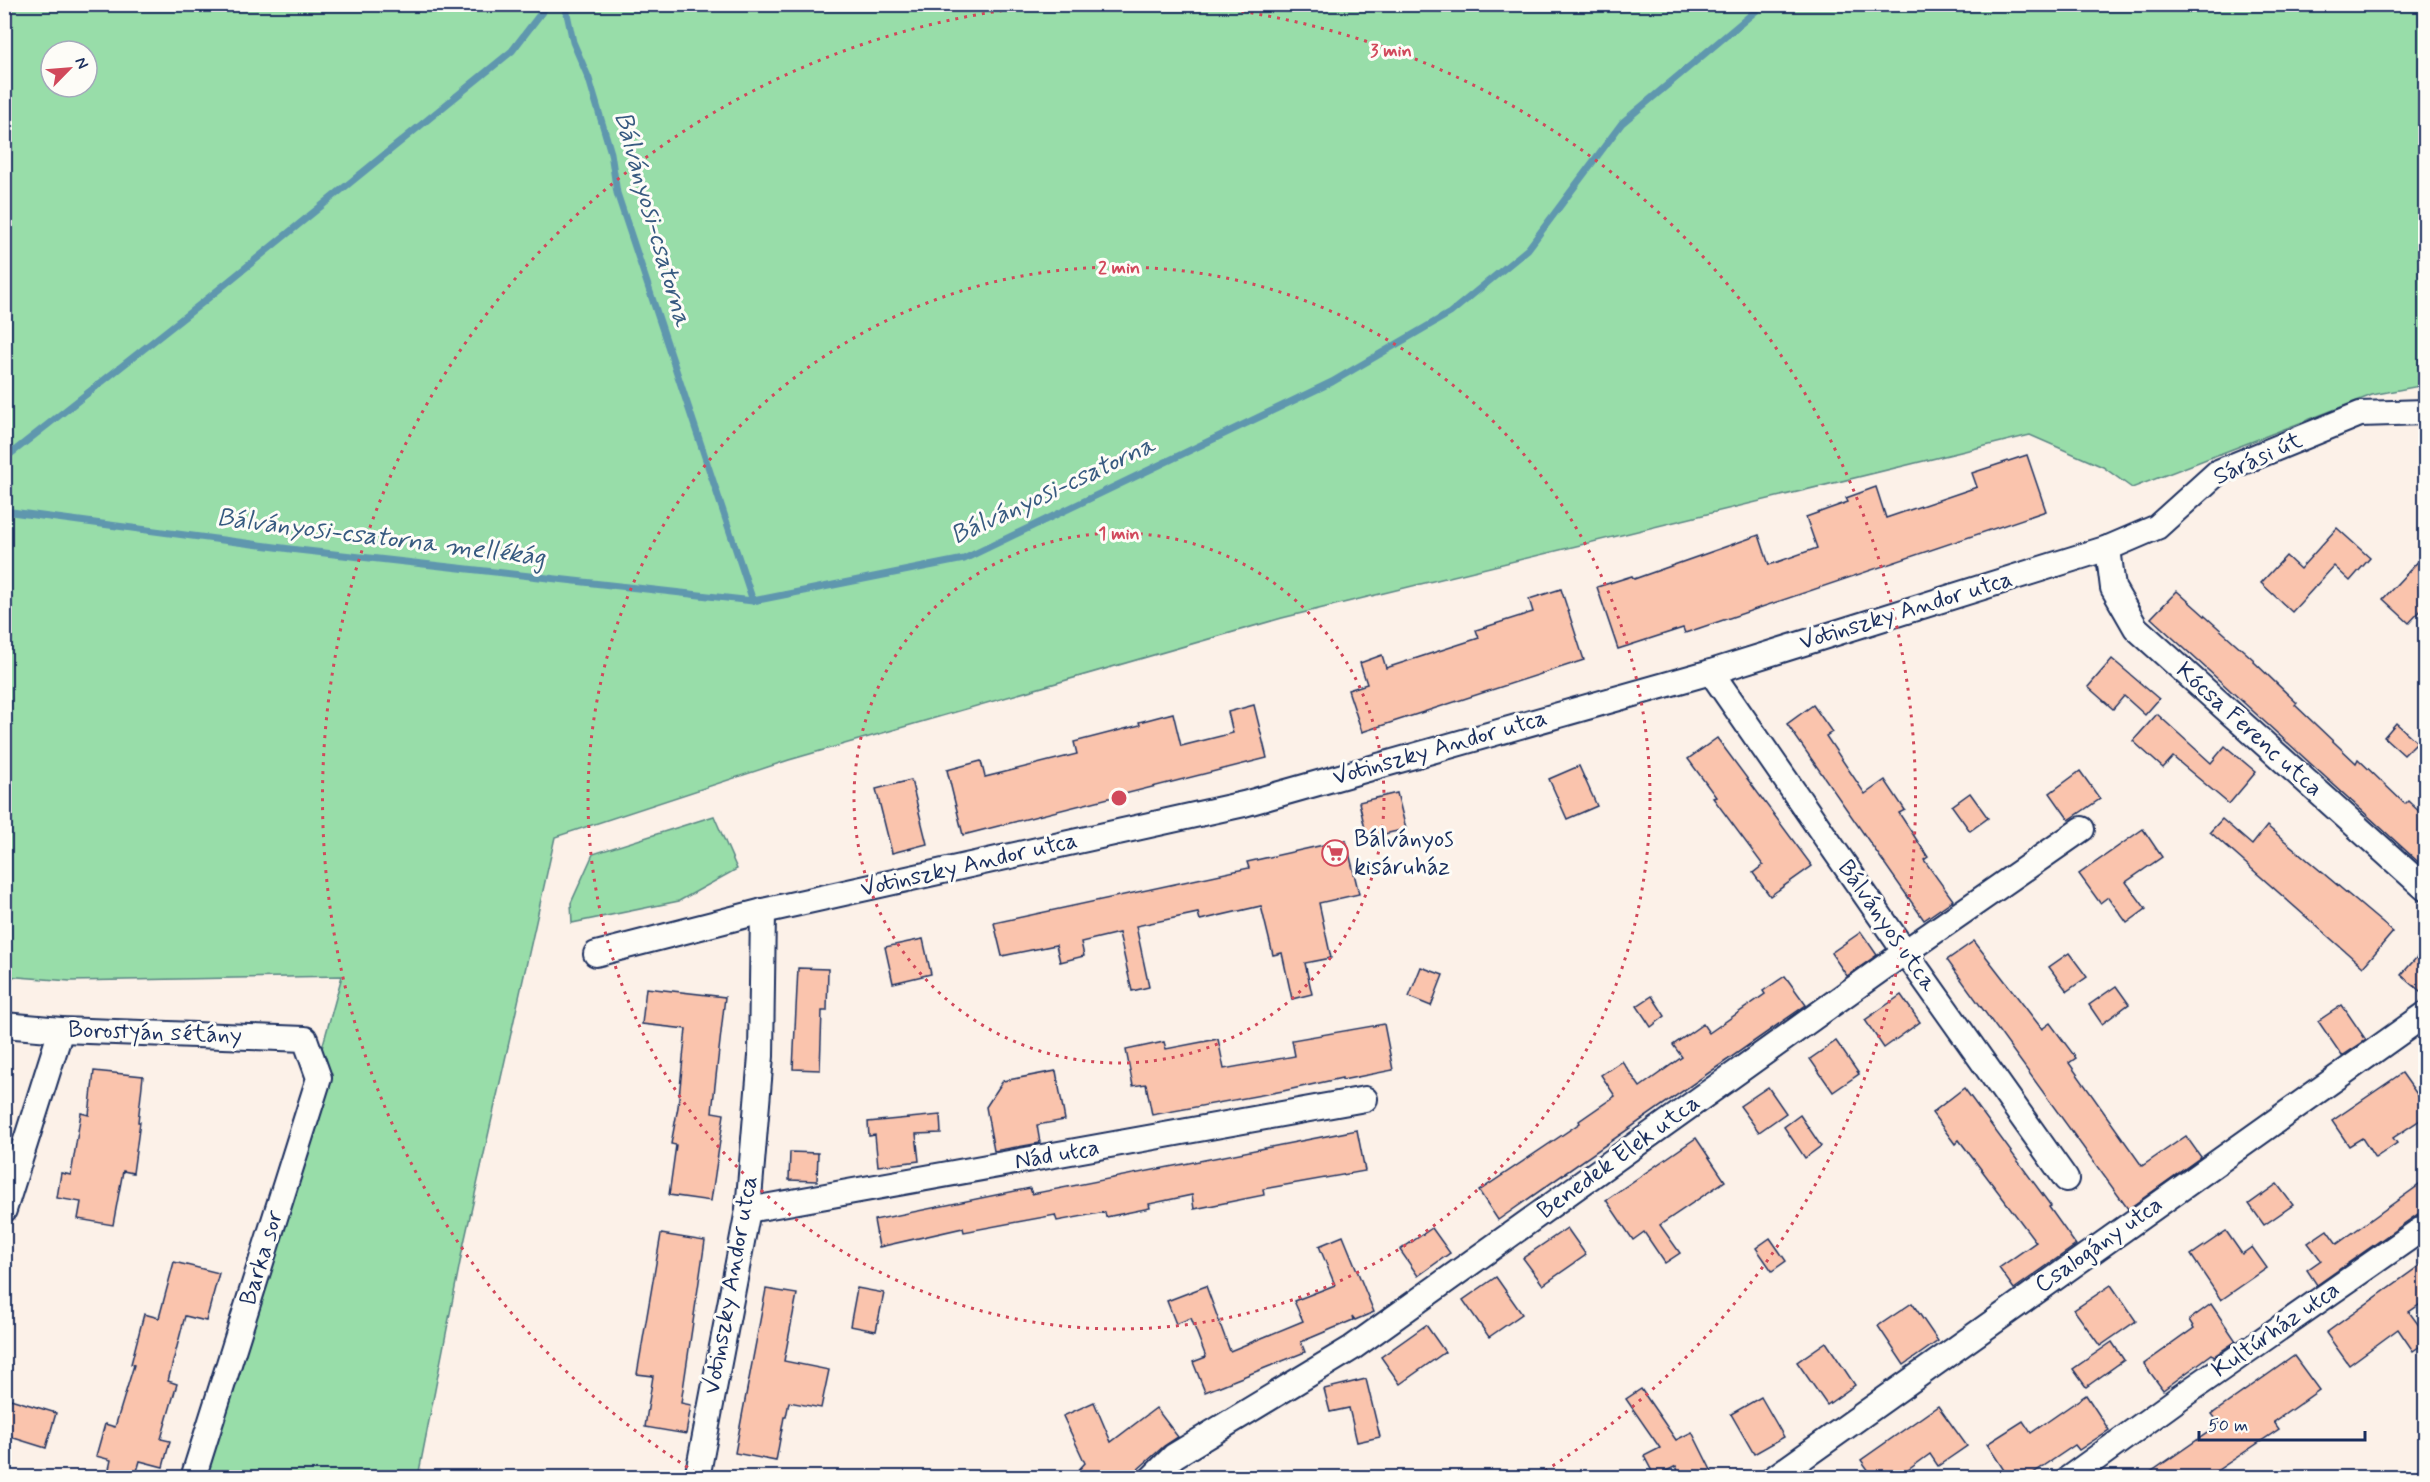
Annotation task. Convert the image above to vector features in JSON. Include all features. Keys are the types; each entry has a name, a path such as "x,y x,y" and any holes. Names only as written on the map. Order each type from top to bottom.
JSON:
{"street":[{"name":"Sárási út","path":"2108,548 2157,527 2218,472 2360,414 2426,412"},
{"name":"Votinszky Andor utca","path":"596,954 763,911 1244,804 1712,672 2108,548"},
{"name":"Kócsa Ferenc utca","path":"2108,548 2113,588 2136,628 2426,889"},
{"name":"Bálványos utca","path":"1712,672 1905,952 2066,1179"},
{"name":"Benedek Elek utca","path":"1152,1478 1174,1456 1352,1348 1905,952 2082,829"},
{"name":"Votinszky Andor utca","path":"697,1478 748,1210 761,1056 763,911"},
{"name":"Csalogány utca","path":"1774,1478 2426,1014"},
{"name":"Borostyán sétány","path":"4,1025 61,1030 305,1039"},
{"path":"4,1210 61,1030"},
{"name":"Barka sor","path":"193,1478 319,1078 305,1039"},
{"name":"Nád utca","path":"748,1210 1365,1099"},
{"name":"Kultúrház utca","path":"2069,1478 2182,1396 2426,1226"}],"green space":[{"path":"4,5 2425,5 2425,385 2372,395 2132,488 2103,467 2030,435 1282,618 789,760 555,837 462,1252 418,1477 203,1477 342,976 70,981 5,976"},
{"path":"714,816 737,869 679,901 572,923 571,903 593,854"}],"building":[{"path":"2027,455 2046,511 1685,633 1683,628 1618,649 1597,587 1632,576 1634,579 1759,535 1769,565 1817,548 1806,517 1848,502 1846,498 1876,487 1886,518 1977,487 1972,473"},
{"path":"2337,528 2370,558 2350,581 2334,566 2292,612 2261,583 2286,556 2300,569"},
{"path":"2426,553 2426,605 2409,623 2383,599"},
{"path":"1561,589 1584,660 1362,732 1348,690 1367,684 1360,663 1382,655 1386,668 1479,638 1476,630 1533,612 1529,599"},
{"path":"2177,591 2254,660 2297,703 2295,705 2356,763 2358,759 2405,804 2408,801 2426,818 2426,869 2151,618"},
{"path":"2112,659 2159,699 2145,715 2124,696 2113,709 2088,687"},
{"path":"1254,705 1267,758 963,835 947,770 981,761 985,777 1077,754 1074,742 1140,725 1139,722 1173,713 1181,746 1233,733 1228,712"},
{"path":"1813,705 1832,732 1826,736 1865,794 1885,780 1905,810 1899,813 1928,857 1924,860 1953,900 1924,920 1787,724"},
{"path":"2157,714 2211,763 2225,746 2256,772 2229,804 2173,757 2163,768 2133,741"},
{"path":"2396,723 2417,742 2404,755 2384,737"},
{"path":"1717,738 1812,866 1770,896 1753,873 1763,865 1713,798 1716,797 1688,759"},
{"path":"1579,766 1597,806 1567,819 1549,779"},
{"path":"2080,771 2100,799 2069,820 2050,793"},
{"path":"911,780 927,844 892,853 876,789"},
{"path":"1397,793 1406,829 1367,838 1359,802"},
{"path":"1970,793 1988,818 1970,831 1952,806"},
{"path":"2222,819 2252,845 2267,826 2393,932 2363,967 2210,832"},
{"path":"2143,829 2162,857 2126,882 2146,909 2127,923 2108,897 2100,903 2079,874"},
{"path":"1346,840 1359,894 1319,903 1331,958 1305,963 1312,994 1292,999 1282,953 1273,955 1261,906 1200,920 1198,913 1136,926 1149,987 1132,991 1119,933 1081,942 1084,956 1060,962 1056,945 1002,956 994,923 1249,868 1247,862"},
{"path":"1861,932 1877,955 1847,976 1831,953"},
{"path":"923,939 931,974 893,983 885,947"},
{"path":"1974,941 2042,1029 2050,1023 2076,1058 2069,1063 2142,1166 2186,1136 2201,1157 2128,1209 1947,960"},
{"path":"2426,947 2426,996 2401,975"},
{"path":"2069,953 2087,977 2067,991 2049,967"},
{"path":"1421,967 1443,975 1431,1006 1409,997"},
{"path":"798,968 828,969 827,1011 822,1011 820,1070 793,1069"},
{"path":"1785,976 1806,1005 1498,1220 1479,1191 1580,1123 1579,1121 1615,1096 1601,1075 1622,1061 1640,1087 1682,1057 1673,1045 1703,1024 1709,1033 1765,994 1763,991"},
{"path":"2116,986 2129,1004 2102,1024 2089,1005"},
{"path":"646,988 725,997 712,1112 724,1114 711,1201 669,1195 676,1145 671,1144 678,1107 686,1029 642,1024"},
{"path":"1901,995 1920,1022 1884,1048 1865,1020"},
{"path":"1652,996 1665,1016 1651,1027 1637,1006"},
{"path":"2342,1005 2366,1040 2342,1056 2318,1021"},
{"path":"1384,1024 1393,1070 1152,1115 1146,1084 1133,1086 1126,1050 1164,1042 1166,1049 1218,1039 1224,1069 1295,1056 1292,1040"},
{"path":"1836,1041 1859,1074 1833,1092 1810,1059"},
{"path":"94,1071 143,1076 133,1173 123,1171 113,1225 78,1219 81,1202 57,1198 61,1173 71,1175 81,1113 89,1115"},
{"path":"1056,1071 1065,1120 1037,1125 1040,1143 994,1151 986,1107 1003,1081"},
{"path":"2402,1073 2426,1107 2426,1116 2393,1138 2397,1143 2375,1158 2362,1138 2349,1146 2332,1121"},
{"path":"1768,1087 1786,1113 1759,1132 1740,1106"},
{"path":"1964,1088 2051,1206 2049,1207 2076,1245 2014,1289 1999,1268 2036,1242 1959,1140 1955,1144 1932,1113"},
{"path":"940,1115 941,1133 916,1134 919,1161 878,1166 875,1135 869,1136 868,1122"},
{"path":"1800,1115 1821,1146 1805,1158 1784,1127"},
{"path":"1357,1130 1365,1171 1263,1189 1264,1195 1194,1209 1192,1195 1149,1204 1150,1208 1106,1217 1105,1212 1057,1221 1055,1215 964,1232 963,1228 879,1247 874,1220 1030,1188 1032,1194"},
{"path":"1696,1138 1725,1181 1660,1225 1680,1253 1665,1263 1644,1232 1633,1240 1606,1200"},
{"path":"790,1152 818,1153 817,1181 789,1180"},
{"path":"2426,1180 2426,1212 2418,1214 2317,1285 2307,1270 2321,1260 2308,1243 2327,1230 2337,1244"},
{"path":"2277,1184 2293,1205 2264,1225 2249,1204"},
{"path":"1432,1228 1450,1253 1418,1276 1400,1250"},
{"path":"1567,1228 1586,1255 1543,1285 1523,1258"},
{"path":"2226,1231 2242,1254 2252,1247 2267,1268 2221,1300 2191,1255"},
{"path":"661,1234 705,1241 681,1403 691,1405 686,1434 645,1427 653,1376 637,1374"},
{"path":"1343,1236 1374,1312 1355,1320 1352,1316 1353,1320 1301,1342 1305,1352 1205,1392 1193,1362 1206,1357 1191,1318 1176,1324 1167,1301 1206,1286 1230,1351 1303,1321 1294,1301 1335,1285 1319,1246"},
{"path":"1770,1238 1786,1261 1772,1271 1756,1248"},
{"path":"2426,1261 2426,1300 2409,1312 2426,1335 2426,1342 2413,1351 2398,1329 2349,1365 2326,1333"},
{"path":"174,1262 219,1273 206,1321 185,1316 168,1381 177,1384 161,1439 170,1441 163,1467 140,1461 135,1478 107,1478 111,1460 96,1456 105,1424 115,1427 134,1365 131,1364 144,1314 159,1318"},
{"path":"1496,1277 1522,1314 1489,1337 1463,1300"},
{"path":"2111,1285 2136,1321 2100,1346 2074,1310"},
{"path":"857,1288 884,1293 876,1331 850,1326"},
{"path":"766,1289 797,1294 784,1361 829,1370 821,1408 789,1402 776,1461 735,1453"},
{"path":"1912,1303 1938,1341 1904,1365 1878,1326"},
{"path":"2211,1304 2236,1341 2214,1356 2212,1354 2163,1390 2144,1364 2194,1328 2189,1320"},
{"path":"1426,1325 1445,1352 1400,1384 1381,1357"},
{"path":"1826,1342 1855,1385 1827,1405 1797,1362"},
{"path":"2112,1342 2124,1360 2086,1387 2073,1369"},
{"path":"2294,1356 2319,1390 2274,1422 2279,1429 2206,1478 2142,1478 2220,1424 2212,1414"},
{"path":"1366,1379 1380,1437 1357,1442 1349,1408 1330,1412 1324,1389"},
{"path":"1641,1389 1676,1440 1692,1432 1715,1478 1681,1478 1676,1466 1655,1477 1644,1456 1660,1448 1626,1399"},
{"path":"2086,1395 2109,1430 2079,1450 2075,1445 2026,1478 2009,1478 1987,1444 2023,1421 2031,1433"},
{"path":"4,1397 56,1413 46,1448 4,1435"},
{"path":"1761,1397 1784,1437 1754,1454 1731,1414"},
{"path":"1094,1402 1111,1442 1156,1408 1178,1437 1164,1446 1128,1478 1071,1478 1085,1463 1063,1416"},
{"path":"1938,1406 1967,1446 1938,1466 1930,1454 1897,1478 1874,1478 1861,1460"}],"waterway":[{"path":"4,459 202,303 512,51 548,4"},
{"name":"Bálványosi-csatorna","path":"565,4 573,42 589,79 611,153 617,193 753,601"},
{"name":"Bálványosi-csatorna","path":"4,511 298,550 753,601 964,559 1332,382 1450,313 1528,249 1622,123 1764,4"}],"place":[{"name":"Bálványos kisáruház","path":"1335,853"}],"water label":[{"name":"Bálványosi-csatorna mellékág","path":"381,538"}]}
